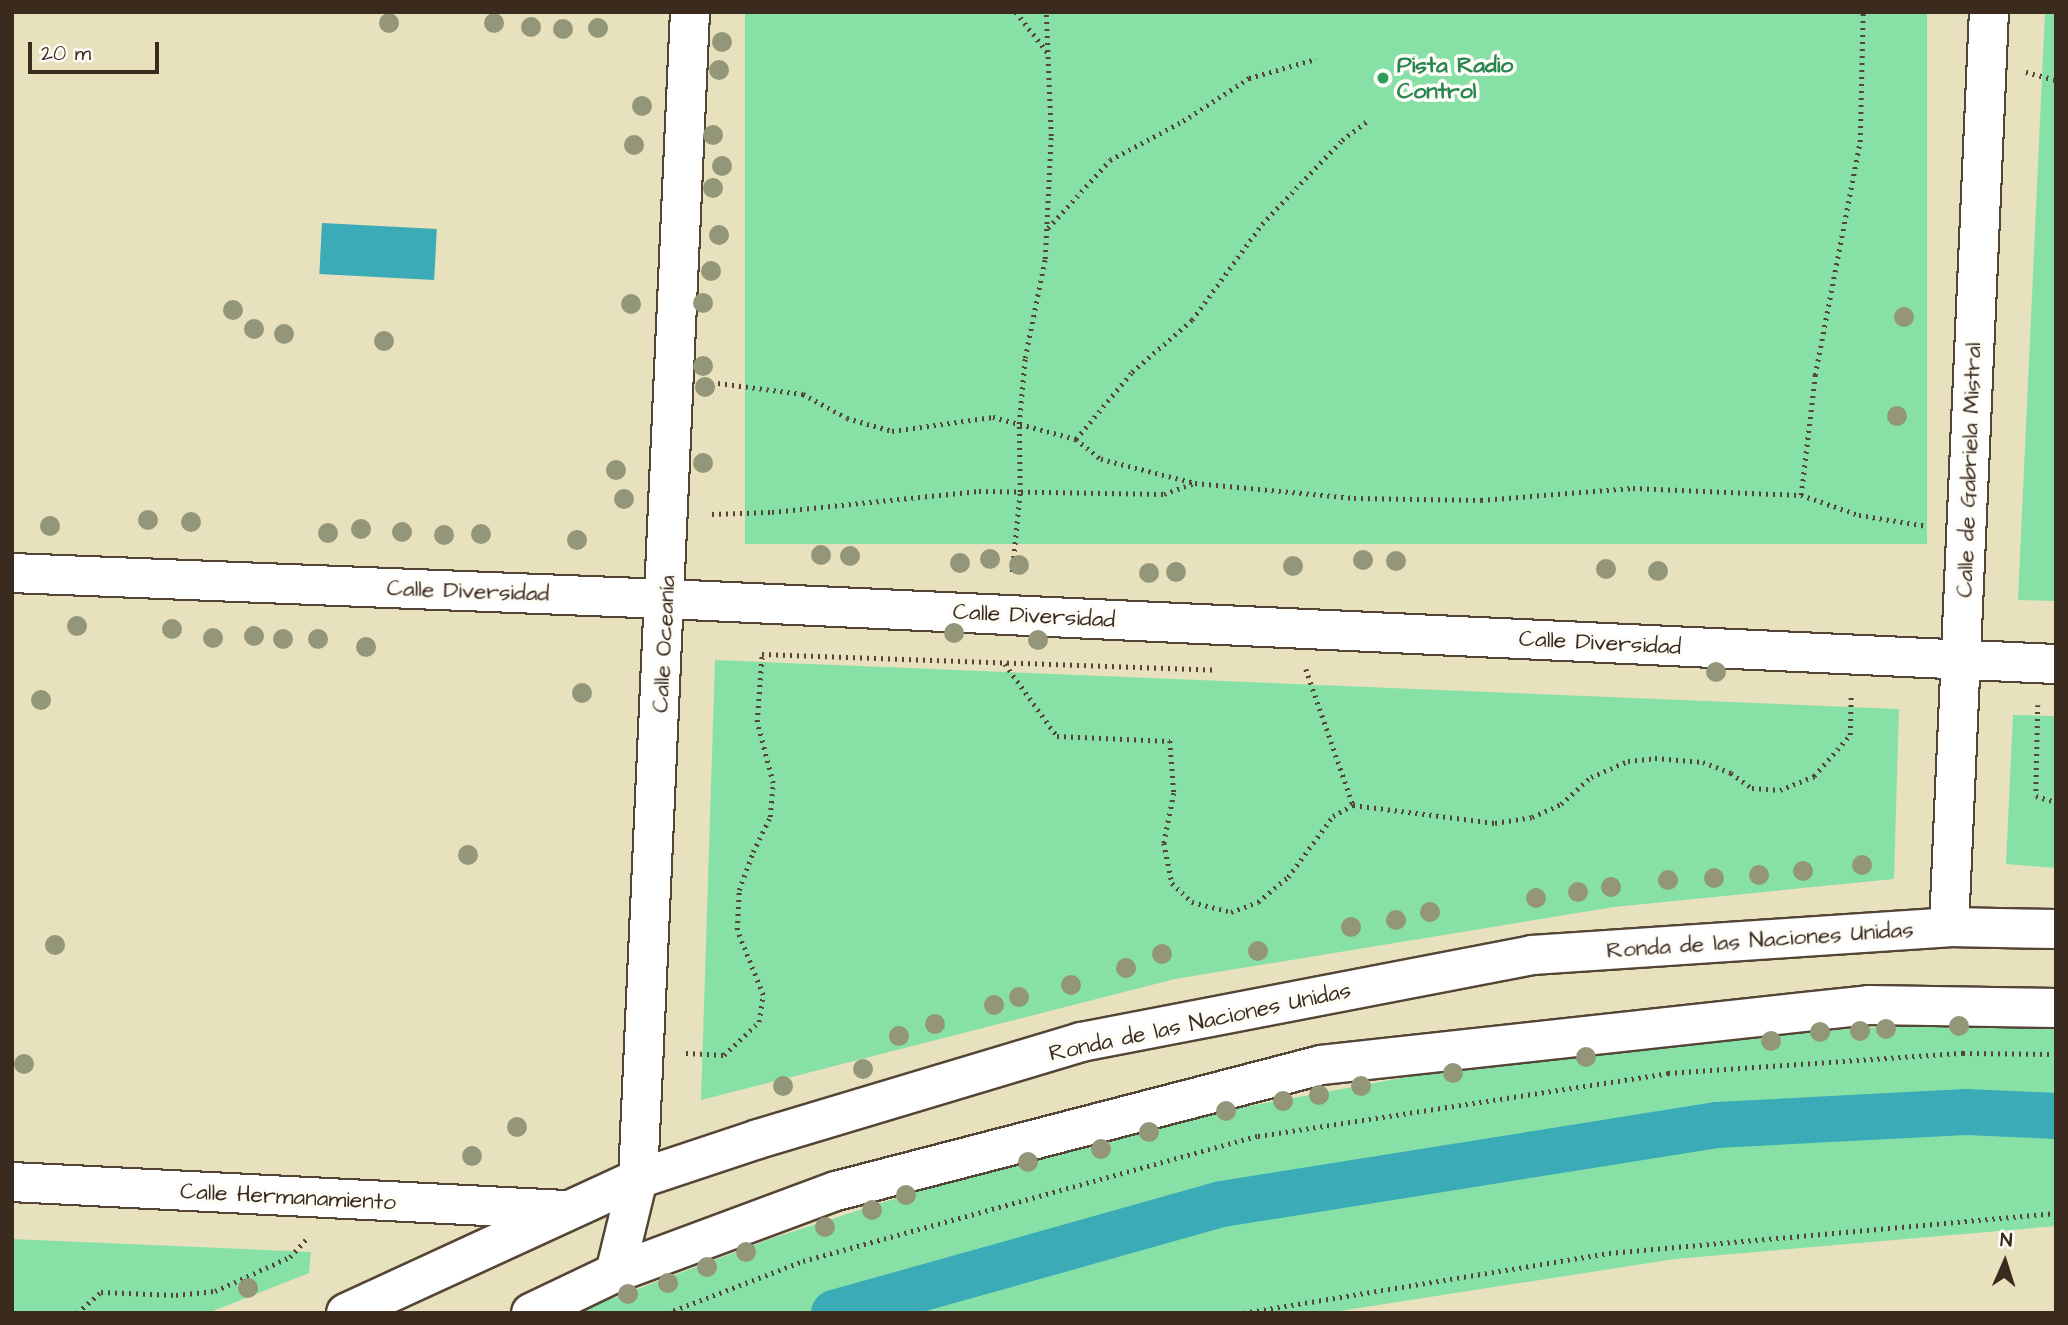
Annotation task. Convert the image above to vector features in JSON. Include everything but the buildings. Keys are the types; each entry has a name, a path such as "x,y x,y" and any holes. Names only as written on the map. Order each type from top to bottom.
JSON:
{"street":[{"name":"Calle Oceanía","path":"615,1273 638,1179 666,599 690,12"},
{"name":"Calle de Gabriela Mistral","path":"1949,927 1989,12"},
{"name":"Calle Diversidad","path":"12,573 666,599 2056,664"},
{"name":"Ronda de las Naciones Unidas","path":"346,1313 564,1210 638,1179 758,1139 1081,1042 1532,955 1949,927 2056,929"},
{"path":"531,1313 615,1273 836,1191 1321,1065 1869,1005 2056,1007"},
{"name":"Calle Hermanamiento","path":"12,1182 564,1210"}],"path":[{"path":"1016,12 1048,53"},
{"path":"1012,572 1020,492 1019,424 1025,358 1045,259 1047,228 1051,136 1046,12"},
{"path":"1801,495 1815,375 1860,142 1863,12"},
{"path":"1047,228 1110,160 1183,121 1249,78 1316,59"},
{"path":"2025,72 2056,80"},
{"path":"1076,439 1132,372 1192,320 1262,224 1342,140 1369,120"},
{"path":"718,383 803,394 847,418 892,431 993,416 1076,439 1101,459 1195,483 1354,498 1482,499 1633,488 1801,495 1859,515 1928,527"},
{"path":"712,514 772,512 979,491 1164,495 1195,483"},
{"path":"682,1052 724,1055 759,1022 763,995 737,930 739,890 752,852 770,817 773,783 757,722 762,654"},
{"path":"1005,664 1057,736 1170,741 1174,793 1164,843 1172,883 1192,902 1231,912 1258,902 1288,877 1333,816 1353,805 1495,823 1532,817 1561,804 1591,777 1628,761 1655,758 1703,762 1731,773 1752,788 1780,790 1814,776 1850,734 1851,692"},
{"path":"1306,673 1353,805"},
{"path":"2038,697 2036,796 2056,802"},
{"path":"667,1313 803,1261 1258,1136 1668,1073 1963,1053 2056,1054"},
{"path":"1244,1313 1609,1253 2056,1213"},
{"path":"77,1313 101,1292 176,1296 215,1291 290,1257 308,1238"}],"green space":[{"path":"745,12 1927,12 1927,544 745,544"},
{"path":"2045,12 2056,12 2056,601 2018,600"},
{"path":"715,660 1899,709 1894,879 1614,907 1175,979 701,1100"},
{"path":"2013,715 2056,716 2056,868 2006,864"},
{"path":"1922,1024 2056,1025 2056,1226 1675,1259 1327,1313 574,1313 770,1239 943,1183 1206,1114 1407,1077 1634,1044"},
{"path":"12,1239 311,1252 309,1273 208,1313 12,1313"}],"water":[{"path":"322,223 437,229 434,280 319,274"}],"waterway":[{"path":"834,1313 1222,1204 1717,1125 1966,1112 2056,1116"}],"place":[{"name":"Pista Radio Control","path":"1383,78"}]}
